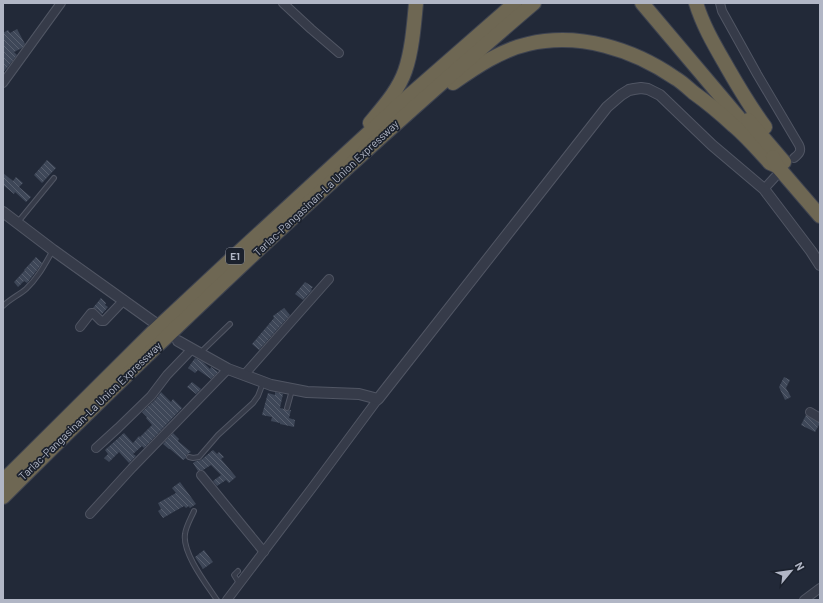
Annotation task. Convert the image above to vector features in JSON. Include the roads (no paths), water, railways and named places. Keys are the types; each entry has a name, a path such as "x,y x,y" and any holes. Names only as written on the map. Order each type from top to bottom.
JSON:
{"highway":[{"path":"353,148 360,136 393,94 405,71 411,46 416,3"},
{"name":"Tarlac-Pangasinan-La Union Expressway","path":"3,481 157,328 411,94 515,3"},
{"name":"Tarlac-Pangasinan-La Union Expressway","path":"3,497 174,329 411,109 534,3"},
{"path":"642,3 774,159 820,201"},
{"path":"650,3 777,154 783,166 820,216"},
{"path":"696,3 701,18 738,87 782,152 783,166"},
{"path":"411,109 425,105 451,84 472,70 512,49 528,44 554,41 579,41 602,44 624,51 650,63 675,78 734,126 770,163 783,166"}],"street":[{"path":"3,83 61,3"},
{"path":"283,3 339,53"},
{"path":"720,3 722,11 801,149 800,152 783,166 764,189"},
{"path":"227,600 378,399 607,107 629,90 642,88 660,94 712,145 764,189 820,265"},
{"path":"3,212 53,250 155,323"},
{"path":"244,375 329,279"},
{"path":"80,327 92,313 94,313 101,321 104,321 124,300"},
{"path":"178,341 228,369 271,386 307,392 359,394 378,399"},
{"path":"96,448 151,396 167,374 196,351"},
{"path":"90,514 132,468 228,369"},
{"path":"810,412 820,418"},
{"path":"201,475 264,552"},
{"path":"804,600 820,588"}],"lane":[{"path":"17,222 54,178"},
{"path":"3,306 26,289 38,275 53,250"},
{"path":"196,351 230,324"},
{"path":"189,457 199,457 218,435 253,403 258,396 263,382"},
{"path":"287,408 292,389"},
{"path":"194,511 185,534 185,544 203,580 217,600"},
{"path":"238,571 234,575 239,584"}]}
